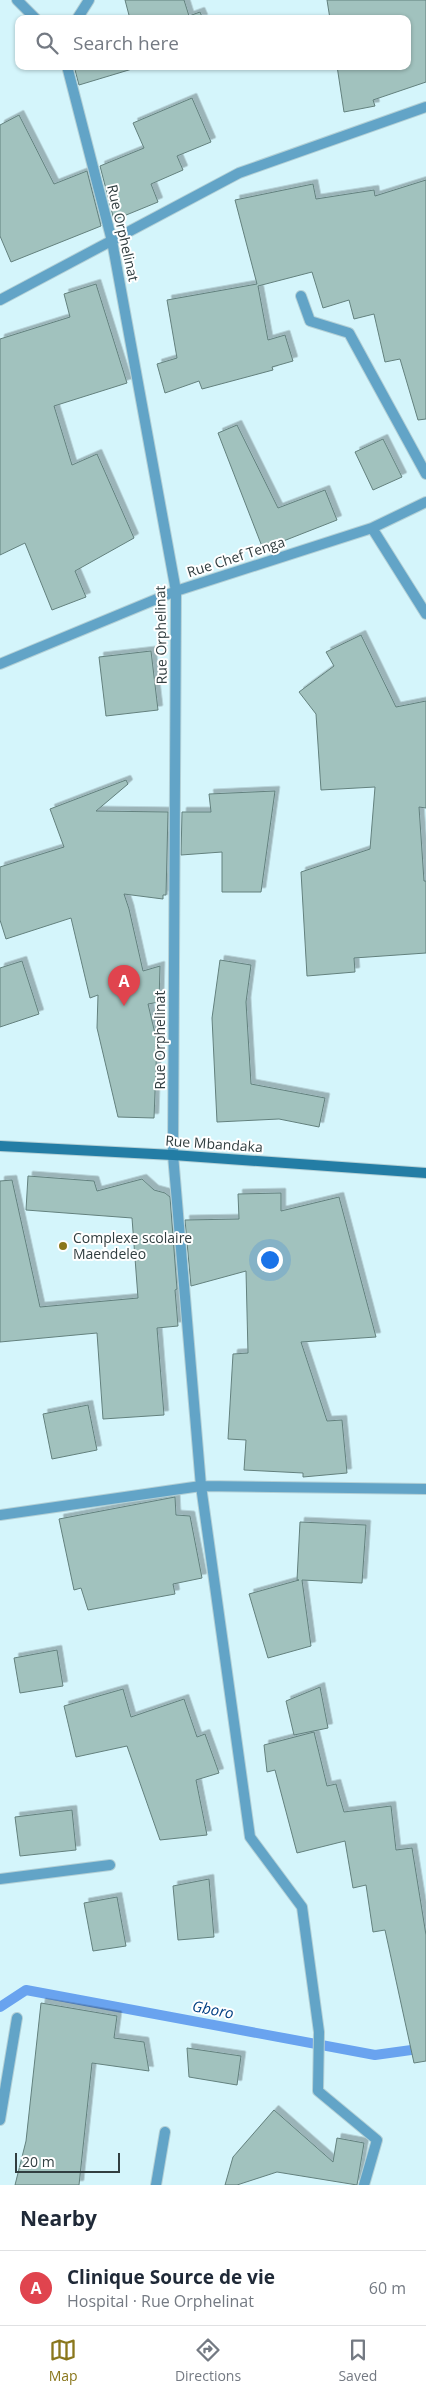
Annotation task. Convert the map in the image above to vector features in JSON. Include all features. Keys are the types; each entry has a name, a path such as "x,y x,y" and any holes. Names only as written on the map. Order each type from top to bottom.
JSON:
{"street":[{"path":"17,0 32,15"},
{"path":"80,15 89,0"},
{"name":"Rue Orphelinat","path":"68,70 112,241 176,591 173,1155 201,1486 250,1837 302,1907 319,2032 318,2091 377,2140 364,2185"},
{"path":"0,300 239,173 426,107"},
{"path":"301,296 310,321 349,333 426,474"},
{"name":"Rue Chef Tenga","path":"0,664 176,591 372,528 426,502"},
{"path":"372,528 426,614"},
{"name":"Rue Mbandaka","path":"0,1146 173,1155 426,1173"},
{"path":"0,1515 201,1486 426,1490"},
{"path":"0,1879 110,1865"},
{"path":"0,2120 17,2018"},
{"path":"156,2185 166,2132"}],"building":[{"path":"125,0 184,0 189,15 129,15"},
{"path":"327,0 426,0 426,82 373,100 375,106 344,112 338,70 411,70 411,15 329,15"},
{"path":"75,70 129,70 79,85"},
{"path":"192,98 211,142 177,156 183,170 151,184 158,202 114,220 100,166 144,148 133,123"},
{"path":"19,115 54,184 87,171 101,226 11,262 0,236 0,125"},
{"path":"426,180 426,419 418,420 400,359 385,362 374,314 354,319 349,300 323,308 312,272 258,286 268,340 285,335 293,361 272,367 273,370 202,389 199,381 165,393 157,364 177,358 167,300 257,284 235,200 313,184 316,199 374,190 375,196"},
{"path":"96,284 127,383 54,406 72,465 97,454 134,538 75,571 86,597 52,610 25,543 0,555 0,339 70,317 64,294"},
{"path":"237,425 278,508 325,490 337,520 263,549 218,433"},
{"path":"383,439 402,477 373,490 355,452"},
{"path":"361,635 396,707 426,701 426,808 419,807 424,881 426,881 426,953 354,958 355,972 307,976 301,872 370,849 375,787 321,790 316,714 299,692 334,666 326,652"},
{"path":"151,651 158,710 106,716 99,657"},
{"path":"126,780 128,784 96,811 168,812 166,895 163,895 163,899 124,894 143,971 160,966 159,1002 148,1004 157,1042 154,1118 118,1117 97,1028 98,995 90,998 71,918 6,939 0,920 0,867 64,847 50,809"},
{"path":"275,791 261,892 222,892 222,852 181,855 182,812 211,812 209,794"},
{"path":"220,960 251,965 246,1002 251,1084 325,1098 319,1127 279,1119 217,1122 212,1018"},
{"path":"22,961 39,1014 0,1027 0,968"},
{"path":"28,1176 94,1181 97,1191 142,1179 154,1190 165,1193 170,1197 178,1326 157,1328 164,1415 103,1419 97,1333 0,1342 0,1181 12,1180 40,1307 138,1298 132,1218 26,1210"},
{"path":"281,1193 281,1211 339,1197 376,1337 301,1342 327,1421 342,1420 347,1473 303,1477 303,1473 244,1470 246,1440 228,1439 233,1354 248,1353 246,1271 191,1286 185,1220 239,1219 238,1194"},
{"path":"88,1405 97,1450 52,1459 43,1414"},
{"path":"175,1497 176,1515 190,1516 202,1578 173,1584 175,1594 88,1610 81,1588 74,1590 59,1519"},
{"path":"300,1522 366,1525 362,1583 302,1580 311,1646 268,1658 249,1594 299,1580 297,1580"},
{"path":"57,1650 63,1686 20,1693 14,1658"},
{"path":"320,1687 328,1728 294,1735 286,1701"},
{"path":"123,1689 131,1717 184,1699 197,1737 205,1734 219,1773 196,1780 207,1835 160,1840 127,1746 76,1757 64,1706"},
{"path":"314,1732 327,1786 336,1784 344,1812 391,1806 396,1850 412,1848 426,1935 426,2061 414,2063 385,1930 373,1932 366,1885 353,1888 345,1841 297,1853 275,1770 267,1772 264,1745"},
{"path":"72,1810 76,1850 20,1856 15,1817"},
{"path":"209,1879 214,1937 178,1940 173,1886"},
{"path":"117,1897 126,1946 93,1951 84,1903"},
{"path":"41,2003 117,2016 114,2038 144,2042 149,2071 92,2063 79,2185 15,2185 26,2141"},
{"path":"187,2048 241,2056 237,2085 189,2077"},
{"path":"274,2110 333,2162 337,2138 364,2143 357,2185 277,2172 237,2185 225,2185 233,2157"}],"waterway":[{"name":"Gboro","path":"0,2007 26,1990 375,2055 426,2048"}],"place":[{"name":"Clinique Source de vie","path":"124,1006"},
{"name":"Complexe scolaire Maendeleo","path":"63,1246"}]}
